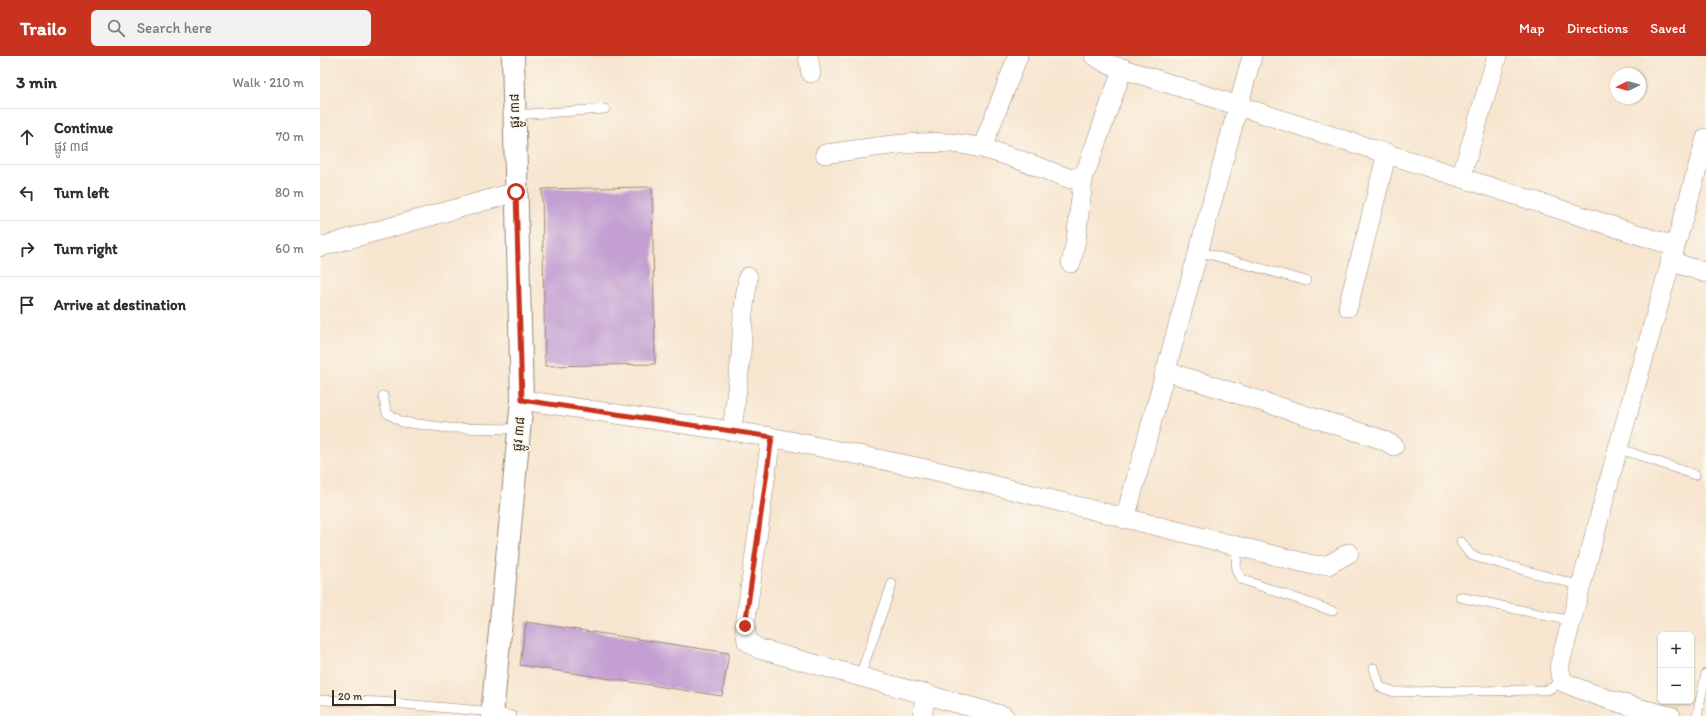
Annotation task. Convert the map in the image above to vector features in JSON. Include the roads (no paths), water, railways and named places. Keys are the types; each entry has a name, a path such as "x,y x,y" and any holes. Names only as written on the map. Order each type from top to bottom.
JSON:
{"street":[{"name":"ផ្លូវ ៣៨","path":"499,715 522,400 513,56"},
{"path":"982,148 1018,56"},
{"path":"1094,56 1108,64 1239,105 1461,178 1672,253 1706,272"},
{"path":"1125,518 1252,56"},
{"path":"1461,178 1497,56"},
{"path":"825,154 919,143 951,143 982,148 1071,179 1080,177 1084,174 1087,168 1123,68"},
{"path":"1671,716 1648,713 1563,682 1559,667 1672,253 1706,138"},
{"path":"1348,307 1387,153"},
{"path":"1071,263 1076,240 1083,180 1080,177"},
{"path":"320,247 516,192"},
{"path":"732,431 748,277"},
{"path":"1165,371 1382,439 1394,446"},
{"path":"522,400 772,437 941,472 1313,565 1324,566 1349,553"},
{"path":"772,437 745,626 747,641 759,649 926,693 1004,716"},
{"path":"922,716 926,693"}],"lane":[{"path":"514,115 605,109"},
{"path":"1198,251 1306,281"},
{"path":"383,396 387,413 402,422 449,428 519,429"},
{"path":"1618,448 1695,475"},
{"path":"1461,542 1468,553 1473,556 1581,586"},
{"path":"1237,546 1236,570 1241,579 1332,611"},
{"path":"860,676 892,584"},
{"path":"1460,597 1571,621"},
{"path":"1374,668 1380,687 1395,692 1547,690 1563,682"},
{"path":"1697,716 1706,674"},
{"path":"320,700 381,702 499,715"}]}
